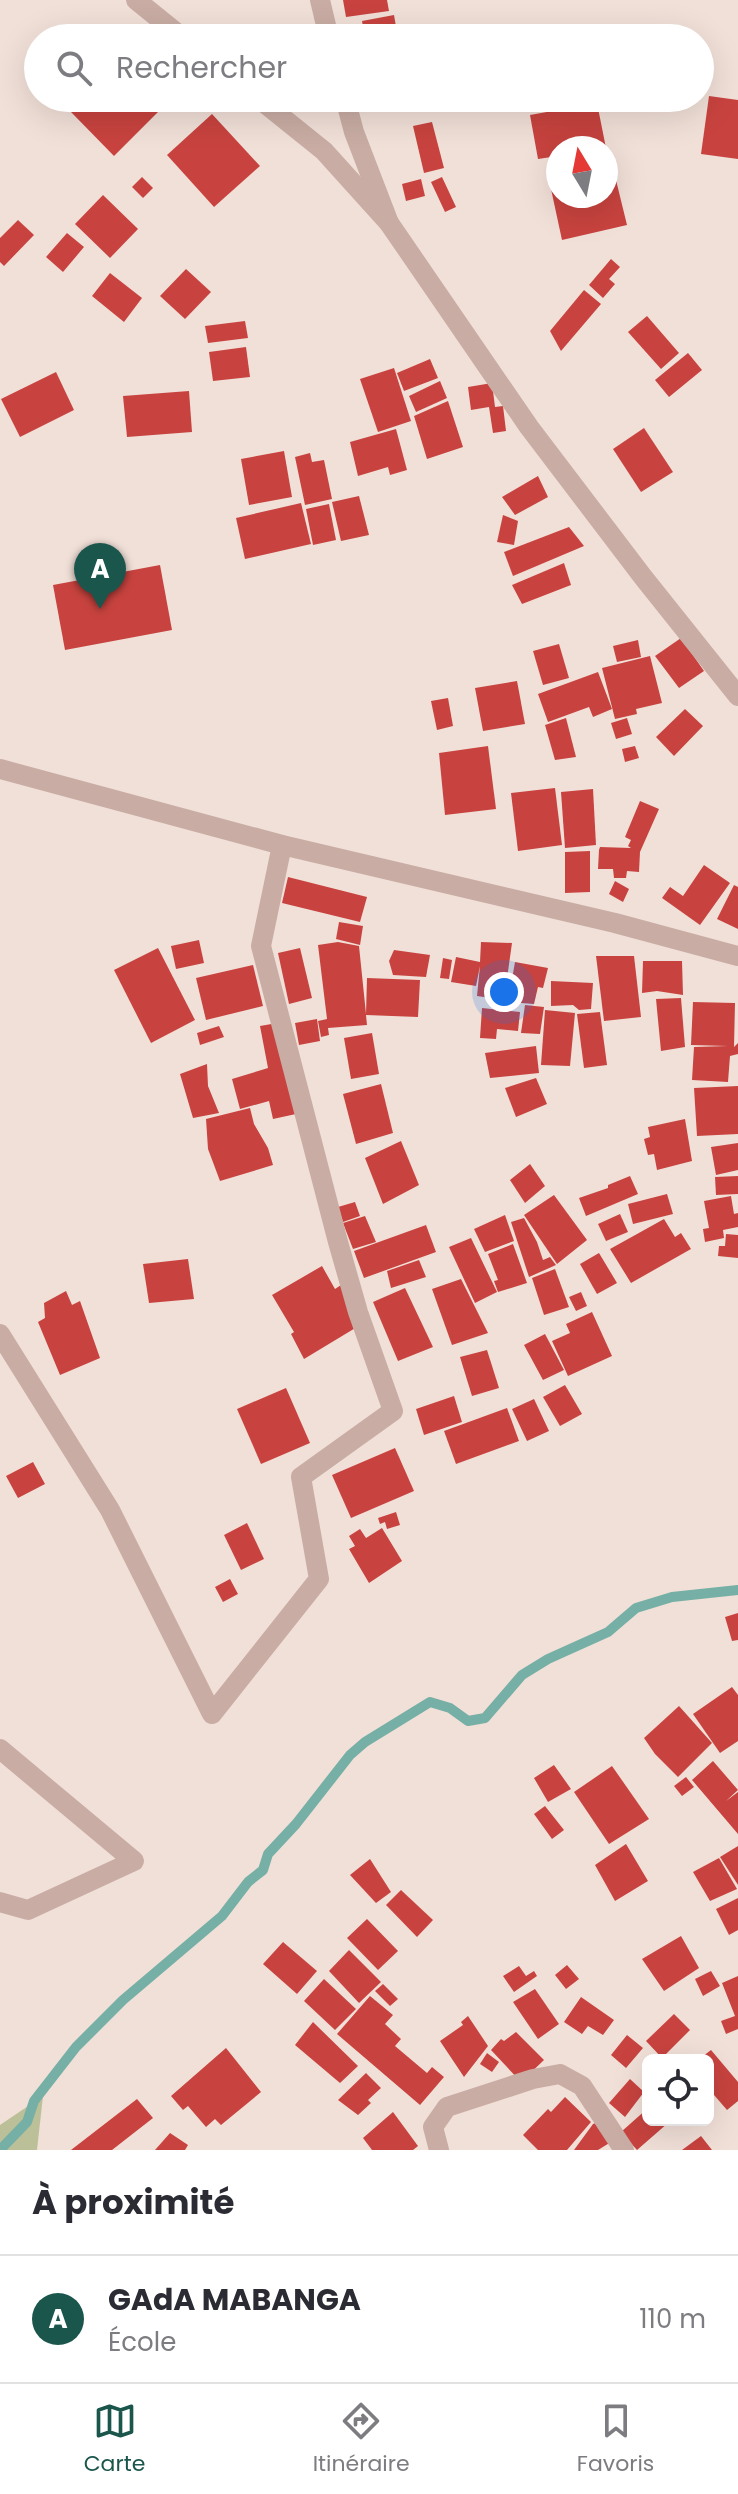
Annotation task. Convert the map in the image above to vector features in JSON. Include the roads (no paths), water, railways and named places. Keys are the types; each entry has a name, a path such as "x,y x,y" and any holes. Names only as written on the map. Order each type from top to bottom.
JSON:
{"street":[{"path":"136,0 166,24"},
{"path":"320,0 326,24"},
{"path":"275,112 324,151 389,223 529,427 738,696"},
{"path":"349,112 389,223"},
{"path":"0,769 282,845 615,923 738,956"},
{"path":"0,1334 110,1510 212,1714 319,1579 301,1477 393,1411 358,1312 338,1242 261,946 282,845"},
{"path":"0,1749 134,1861 28,1910 0,1902"},
{"path":"439,2150 433,2127 447,2107 533,2079 560,2074 582,2086 624,2150"}],"waterway":[{"path":"0,2150 27,2122 34,2101 76,2047 123,2000 222,1916 248,1882 263,1870 268,1854 296,1824 350,1755 365,1742 430,1702 450,1708 468,1721 485,1718 522,1675 548,1659 608,1632 636,1608 672,1597 738,1590"}],"place":[{"name":"GAdA MABANGA","path":"100,609"}]}
